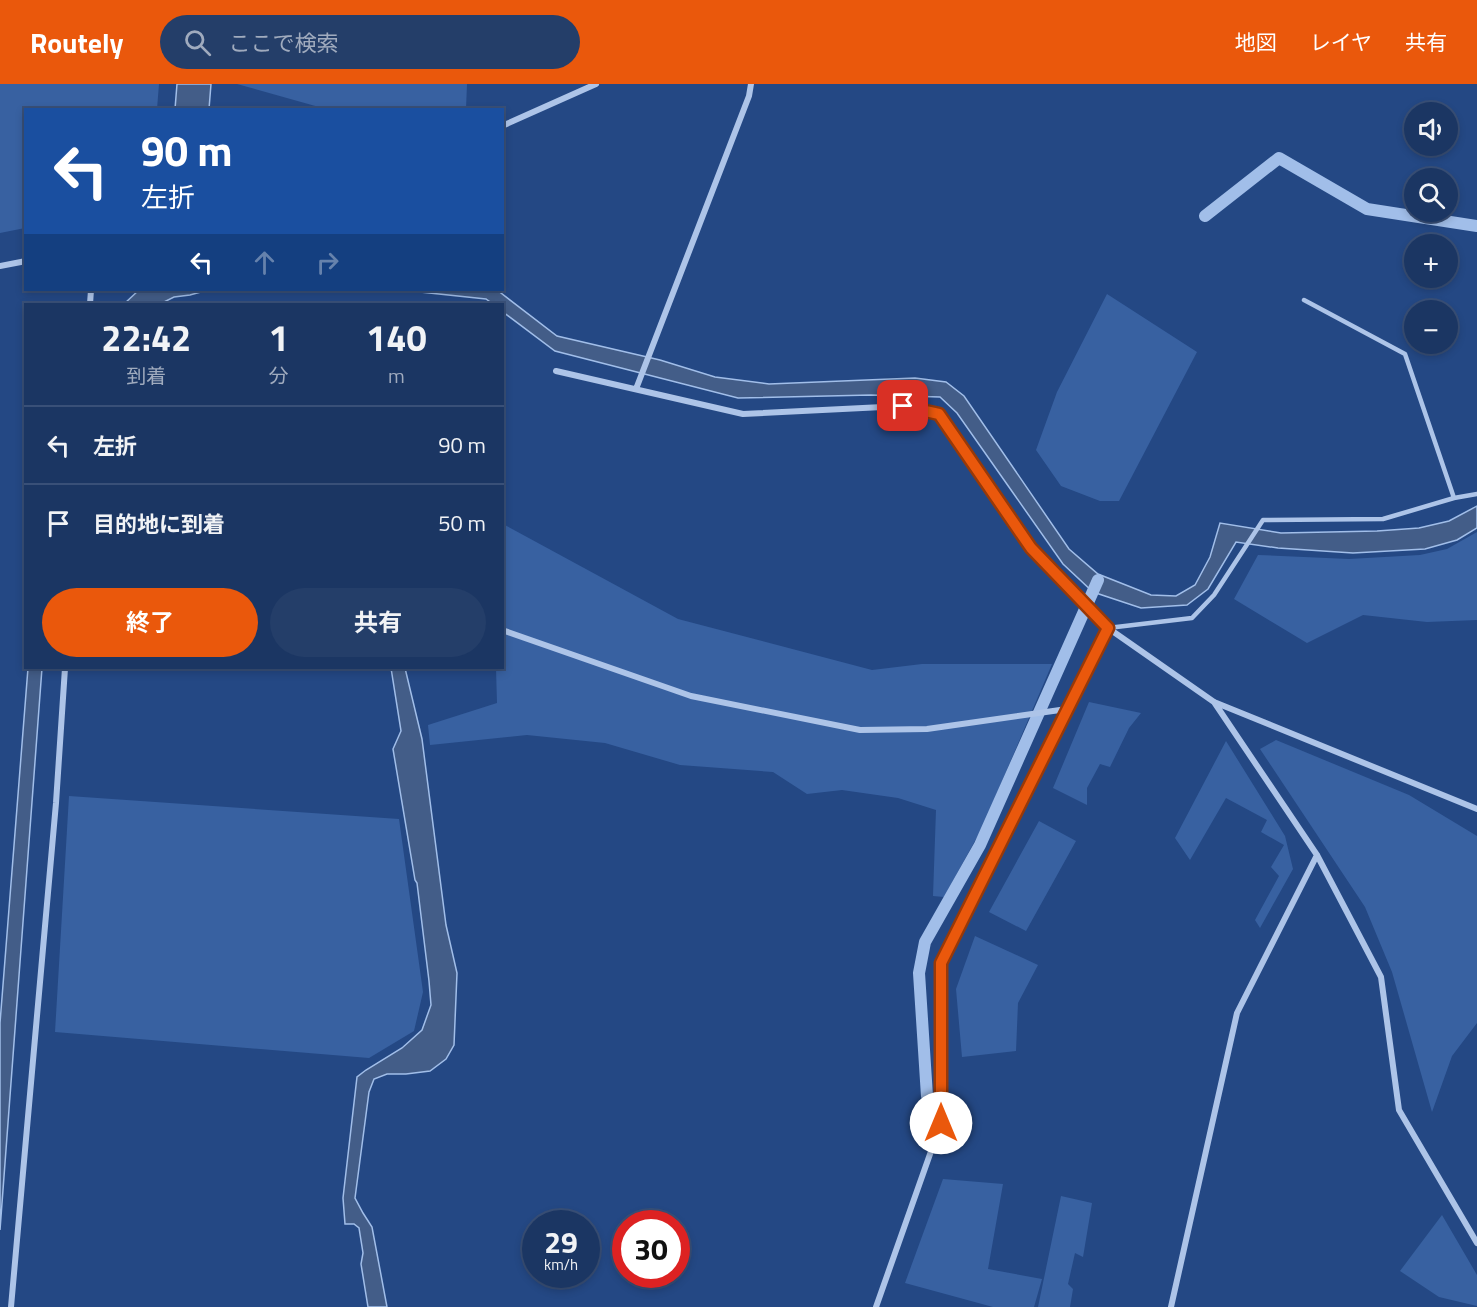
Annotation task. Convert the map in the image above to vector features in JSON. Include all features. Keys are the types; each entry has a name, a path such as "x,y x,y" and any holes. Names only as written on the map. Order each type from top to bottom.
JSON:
{"street":[{"path":"504,125 596,84"},
{"path":"636,389 749,96 751,84"},
{"path":"0,267 24,261"},
{"path":"556,371 743,414 903,406 939,414 1031,548 1108,628 1214,702 1477,809"},
{"path":"876,1307 941,1123 941,963 1108,628"},
{"path":"504,631 691,696 860,730 927,729 1067,709"},
{"path":"11,1307 56,803 65,669"},
{"path":"1214,702 1317,855 1381,978 1399,1110 1477,1243"},
{"path":"1171,1307 1237,1013 1317,855"}],"lane":[{"path":"1304,300 1406,354 1454,498"},
{"path":"1108,628 1192,618 1214,595 1263,520 1383,519 1454,498 1477,494"}],"shaded area":[{"path":"0,84 159,84 157,108 24,108 24,228 0,233"},
{"path":"177,84 211,84 209,108 175,108"},
{"path":"237,84 467,84 466,108 322,108"},
{"path":"138,291 204,291 174,297 162,303 125,303"},
{"path":"410,291 498,291 557,336 660,360 715,377 769,384 915,378 946,382 964,396 1069,549 1098,574 1151,595 1176,596 1195,585 1210,557 1220,523 1281,533 1377,531 1419,528 1449,521 1477,506 1477,528 1457,540 1425,549 1353,553 1278,548 1236,542 1208,589 1187,605 1141,608 1093,592 1063,564 957,413 940,397 871,395 738,398 555,351 504,313 504,303 492,303 486,299"},
{"path":"1107,294 1197,352 1119,501 1100,501 1061,486 1036,450 1057,392"},
{"path":"504,525 678,619 872,670 922,664 1052,664 982,828 944,897 933,896 936,810 898,798 842,790 807,794 773,772 680,765 605,743 527,735 430,745 428,725 497,703 496,669 504,669"},
{"path":"1477,532 1477,620 1427,622 1363,615 1307,643 1234,599 1258,555 1349,559 1420,555 1447,549"},
{"path":"28,669 42,669 0,1230 0,1023"},
{"path":"391,669 405,669 422,739 446,925 457,973 454,1045 446,1059 430,1071 387,1074 374,1079 369,1092 355,1198 372,1227 387,1307 368,1307 361,1264 363,1253 359,1228 354,1224 345,1224 343,1198 357,1077 402,1048 422,1030 431,1005 417,883 393,749 401,731"},
{"path":"1089,702 1141,713 1129,728 1110,767 1100,764 1087,788 1087,805 1053,788"},
{"path":"1276,740 1409,795 1477,836 1477,1023 1452,1056 1432,1112 1392,972 1365,907 1260,749"},
{"path":"1226,741 1285,836 1293,869 1260,928 1255,920 1279,876 1271,867 1284,845 1261,832 1267,820 1226,798 1190,860 1175,838"},
{"path":"69,796 399,819 423,992 414,1031 369,1058 55,1032"},
{"path":"1039,821 1076,841 1026,931 989,912"},
{"path":"975,936 1038,965 1018,1003 1016,1051 962,1057 956,989"},
{"path":"943,1179 1003,1184 988,1269 1042,1279 1034,1307 993,1307 905,1283"},
{"path":"1061,1196 1092,1203 1083,1257 1075,1253 1068,1284 1073,1289 1070,1307 1038,1307"},
{"path":"1442,1215 1477,1275 1477,1306 1439,1297 1400,1271"}],"waterway":[{"path":"1205,216 1279,158 1367,209 1477,226"},
{"path":"927,1096 919,973 925,942 980,845 1098,580"}],"route":[{"path":"903,406 939,414 1031,548 1108,628 941,963 941,1123"}]}
